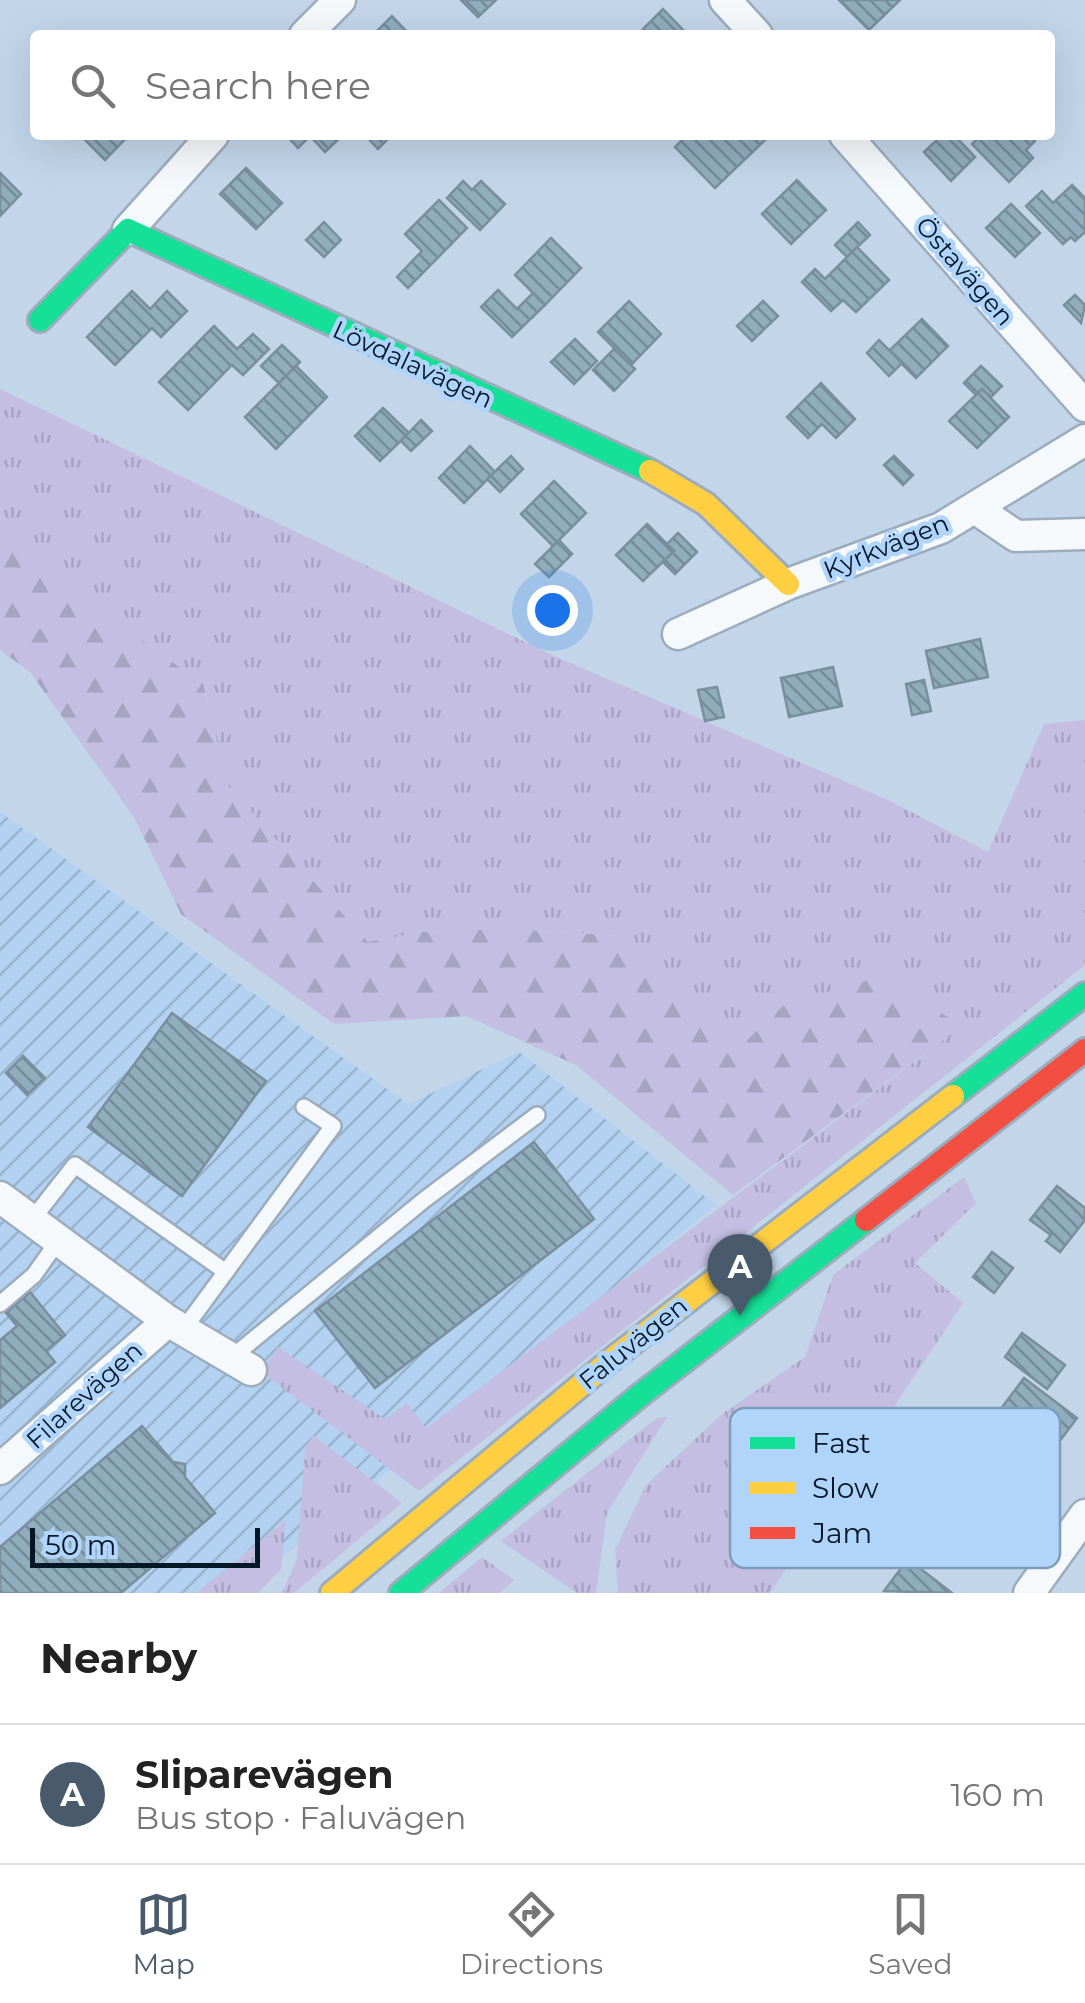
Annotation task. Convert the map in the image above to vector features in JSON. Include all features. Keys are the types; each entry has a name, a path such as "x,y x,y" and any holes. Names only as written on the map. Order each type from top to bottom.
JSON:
{"main road":[{"path":"40,320 128,230"},
{"name":"Lövdalavägen","path":"128,230 678,484 706,504 788,584"},
{"name":"Faluvägen","path":"332,1593 463,1481 811,1203 1085,994"},
{"name":"Faluvägen","path":"402,1593 782,1283 1085,1050"}],"street":[{"path":"310,30 340,0"},
{"path":"726,0 752,30"},
{"path":"128,230 209,140"},
{"name":"Östavägen","path":"850,140 1085,406"},
{"name":"Kyrkvägen","path":"678,634 788,584 941,528 1085,440"},
{"path":"975,508 1016,536 1085,534"},
{"name":"Filarevägen","path":"0,1197 175,1325 241,1364"},
{"name":"Filarevägen","path":"0,1469 175,1325"},
{"path":"1060,1550 1085,1515"},
{"path":"1029,1593 1047,1568"}],"lane":[{"path":"175,1325 226,1272 333,1126 304,1106"},
{"path":"241,1364 424,1200 538,1114"},
{"path":"32,1221 75,1165 226,1272"},
{"path":"0,1304 34,1275 58,1241"}],"shaded area":[{"path":"0,812 408,1104 519,1052 716,1205 239,1593 0,1593"}],"green space":[{"path":"0,389 554,656 888,800 988,852 1044,724 1085,720 1085,965 419,1491 261,1372 278,1347 385,1419 407,1403 426,1428 962,1026 785,1004 746,1041 620,936 513,929 420,932 369,943 228,786 203,684 0,538"},
{"path":"0,538 203,684 228,786 368,942 420,932 513,929 620,936 746,1041 785,1004 883,976 962,1026 733,1195 576,1065 466,1016 334,1024 181,914 134,817 30,672 0,650"},
{"path":"964,1177 976,1203 915,1263 963,1303 893,1408 731,1408 805,1357 833,1275"},
{"path":"730,1409 730,1568 787,1568 770,1593 618,1593 615,1550 646,1485"},
{"path":"667,1417 607,1513 596,1593 577,1593 501,1541 657,1418"},
{"path":"313,1435 402,1503 294,1593 282,1593 297,1559 305,1449"},
{"path":"286,1520 281,1569 258,1593 196,1593"},
{"path":"482,1557 514,1580 499,1593 439,1593"}],"building":[{"path":"461,0 496,0 478,17"},
{"path":"839,0 900,0 869,30"},
{"path":"663,9 683,30 644,30"},
{"path":"392,16 405,30 378,30"},
{"path":"85,140 124,140 105,160"},
{"path":"314,140 338,140 325,152"},
{"path":"370,140 387,140 378,149"},
{"path":"682,140 765,140 715,188 675,147"},
{"path":"937,140 959,140 975,157 951,181 924,152"},
{"path":"976,140 1035,141 1026,150 1033,158 1009,182 972,144"},
{"path":"246,168 282,203 256,229 220,194"},
{"path":"0,173 21,194 0,216"},
{"path":"797,180 826,210 791,244 762,214"},
{"path":"463,181 472,190 481,181 505,204 480,230 447,198"},
{"path":"1072,185 1085,198 1085,232 1075,241 1071,237 1063,244 1026,206 1042,191 1053,203"},
{"path":"439,200 467,228 408,288 397,277 422,251 405,234"},
{"path":"1011,204 1040,233 1015,257 986,228"},
{"path":"324,222 341,240 324,257 306,240"},
{"path":"858,222 870,235 847,257 835,245"},
{"path":"551,238 581,268 545,305 515,275"},
{"path":"857,247 889,280 856,312 843,300 831,311 802,282 815,269 825,279"},
{"path":"498,290 517,309 533,293 545,305 512,337 481,307"},
{"path":"132,291 150,309 167,291 187,311 161,337 152,328 115,365 87,337"},
{"path":"1075,295 1085,305 1081,323 1064,305"},
{"path":"629,301 661,334 631,365 598,332"},
{"path":"763,301 778,316 752,341 737,326"},
{"path":"922,319 948,346 916,378 889,351"},
{"path":"214,326 237,349 253,334 269,349 243,375 232,365 188,410 159,382"},
{"path":"575,339 597,361 574,384 551,362"},
{"path":"879,340 902,363 889,376 867,353"},
{"path":"282,345 300,362 279,383 261,366"},
{"path":"614,349 635,369 614,391 593,370"},
{"path":"296,366 327,397 276,449 245,417"},
{"path":"981,366 1002,386 991,397 982,389 976,395 964,383"},
{"path":"821,383 855,419 836,438 822,424 808,438 787,417"},
{"path":"982,389 1009,417 977,448 949,421"},
{"path":"383,408 409,433 380,461 355,436"},
{"path":"421,420 432,431 411,451 401,441"},
{"path":"470,446 495,472 464,503 439,478"},
{"path":"511,456 523,469 500,492 487,479"},
{"path":"894,456 913,475 903,485 884,465"},
{"path":"554,481 586,513 553,546 521,514"},
{"path":"647,524 674,551 643,581 616,555"},
{"path":"678,533 697,552 675,574 663,562 674,551 667,544"},
{"path":"559,540 572,554 549,577 535,564"},
{"path":"980,639 988,677 934,688 926,651"},
{"path":"833,667 842,706 789,717 781,678"},
{"path":"924,680 931,711 912,715 906,684"},
{"path":"717,687 724,717 705,721 698,690"},
{"path":"172,1013 266,1081 182,1196 88,1127"},
{"path":"23,1056 45,1078 27,1095 6,1073"},
{"path":"534,1142 594,1219 375,1388 315,1311"},
{"path":"1057,1186 1085,1208 1085,1220 1060,1252 1046,1241 1051,1235 1030,1220"},
{"path":"992,1252 1013,1268 994,1293 973,1277"},
{"path":"30,1292 65,1335 46,1351 55,1362 0,1408 0,1340 17,1326 6,1313"},
{"path":"1022,1333 1065,1365 1047,1389 1005,1357"},
{"path":"1024,1378 1077,1418 1060,1441 1060,1408 1002,1408"},
{"path":"142,1426 173,1462 185,1464 185,1477 215,1513 121,1593 0,1593 0,1547"},
{"path":"901,1568 920,1568 952,1593 884,1591"}],"traffic: fast":[{"path":"40,320 128,230 650,471"},
{"path":"953,1096 1085,994"},
{"path":"401,1593 639,1396 866,1220"}],"traffic: slow":[{"path":"650,471 706,504 788,584"},
{"path":"332,1593 611,1360 953,1096"}],"traffic: jam":[{"path":"866,1220 1085,1050"}],"place":[{"name":"Sliparevägen","path":"740,1316"}]}
